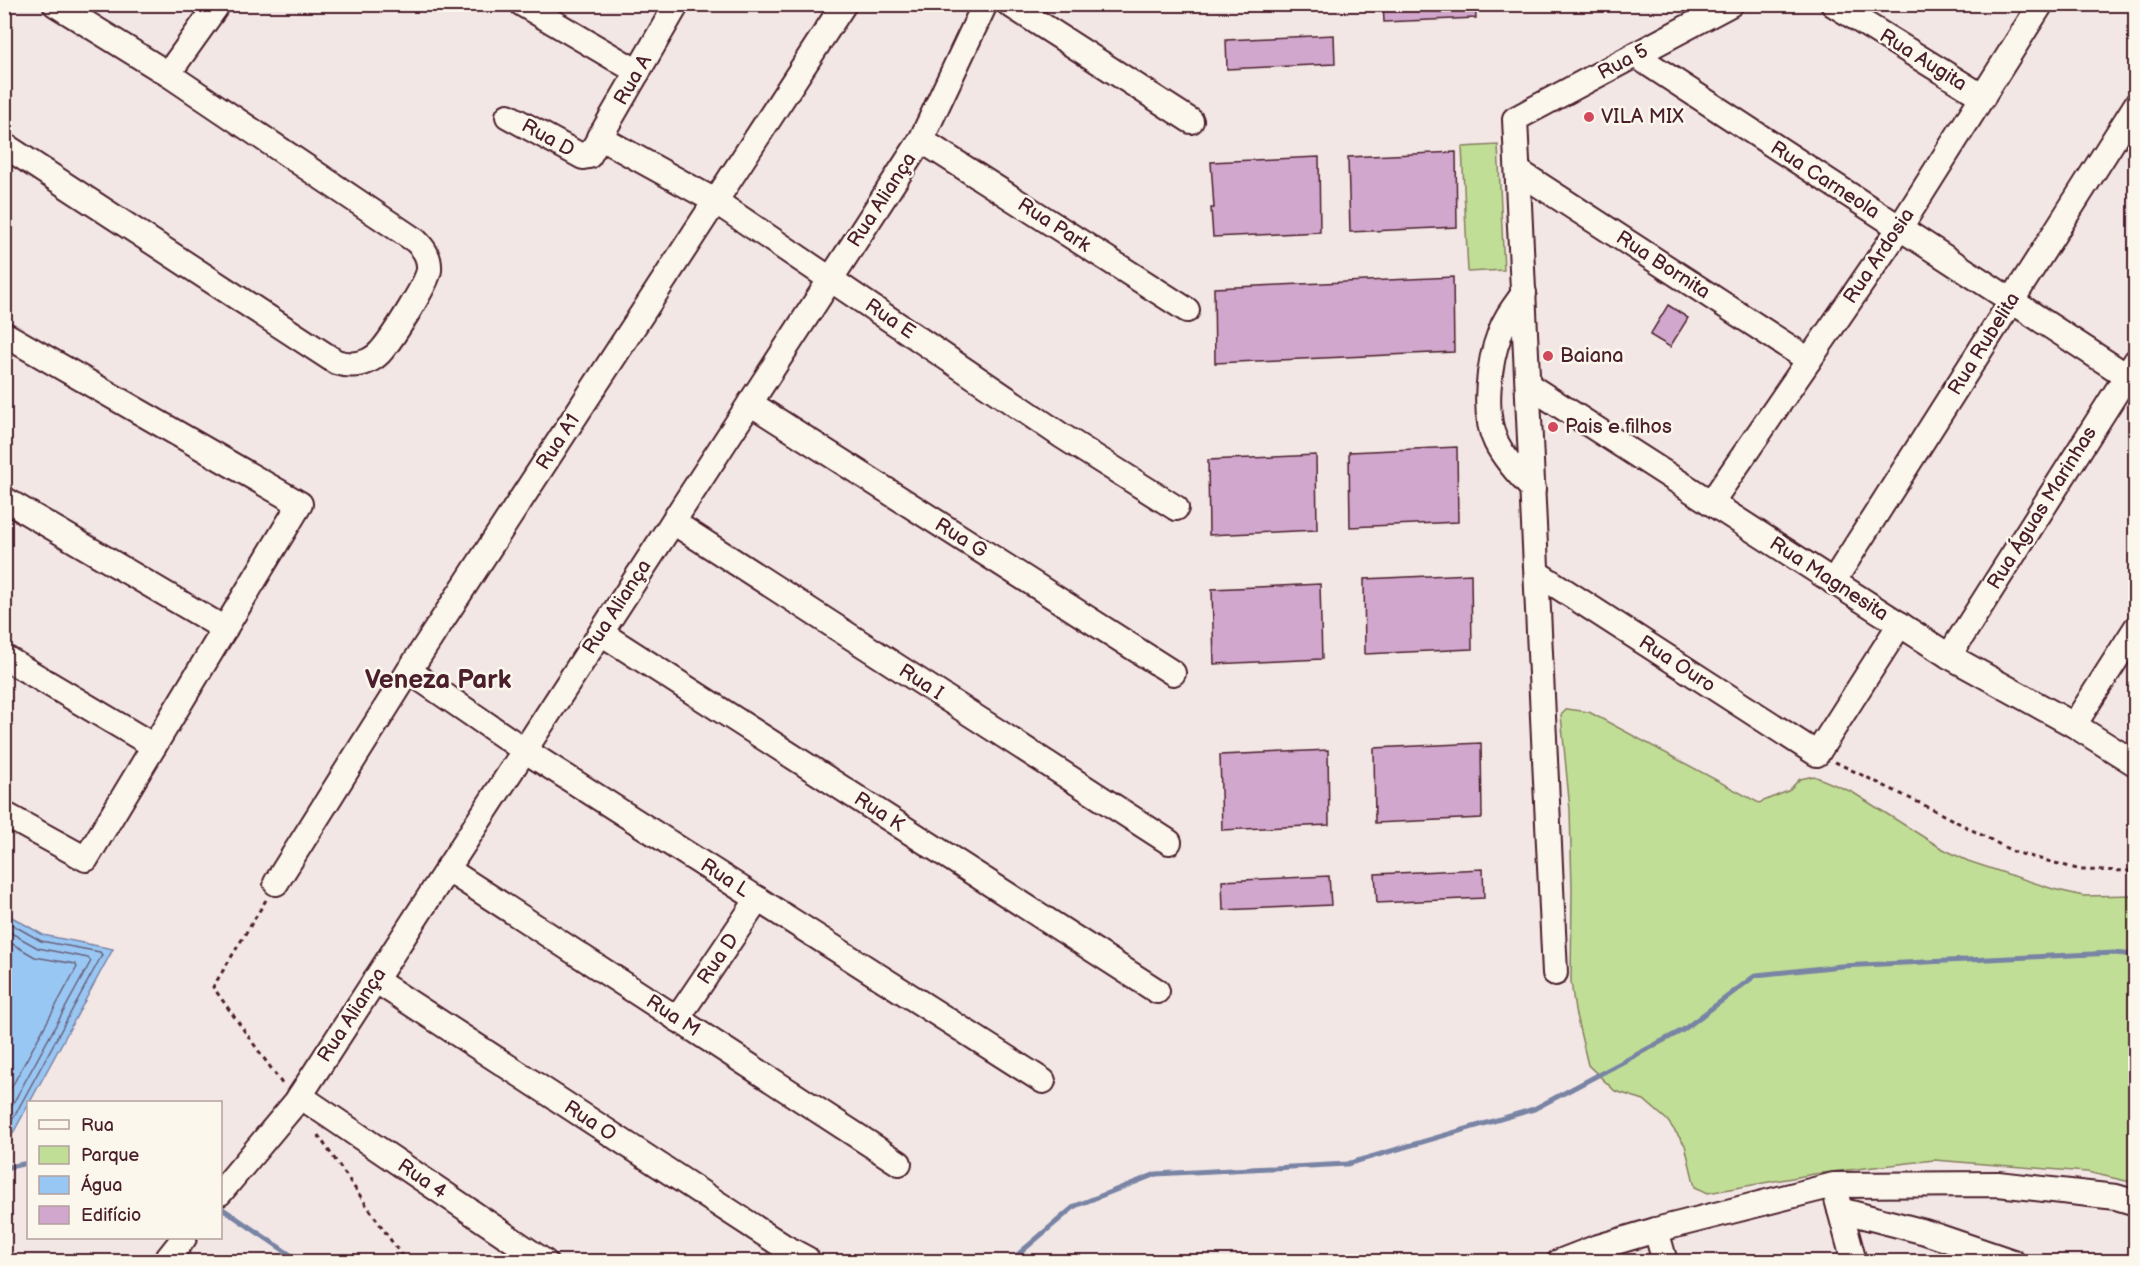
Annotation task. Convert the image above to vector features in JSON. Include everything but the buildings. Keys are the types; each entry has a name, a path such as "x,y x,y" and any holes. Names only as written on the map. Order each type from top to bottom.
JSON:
{"street":[{"path":"4,145 336,362 357,364 367,361 381,351 425,284 429,260 417,241 168,74 55,4"},
{"path":"168,74 218,4"},
{"path":"522,4 638,72"},
{"name":"Rua A","path":"594,146 676,4"},
{"name":"Rua A1","path":"276,883 409,671 844,4"},
{"name":"Rua Aliança","path":"226,1186 300,1096 921,140 985,4"},
{"path":"1009,4 1191,121"},
{"name":"Rua 5","path":"1518,171 1515,119 1731,4"},
{"name":"Rua Augita","path":"1833,4 1983,97"},
{"name":"Rua Ardosia","path":"1711,503 1899,229 2041,4"},
{"name":"Rua Carneola","path":"1635,55 2011,302 2132,373"},
{"name":"Rua Rubelita","path":"1833,582 2136,105"},
{"name":"Rua D","path":"508,116 583,157 594,146"},
{"name":"Rua Park","path":"921,140 1187,310"},
{"name":"Rua E","path":"594,146 715,201 1062,436 1176,508"},
{"path":"1518,171 1555,973"},
{"name":"Rua Bornita","path":"1518,171 1809,360"},
{"path":"1524,293 1509,313 1499,334 1489,378 1489,415 1495,440 1512,466 1533,489"},
{"path":"4,334 300,504 86,859 4,814"},
{"path":"1489,378 1510,372 1528,379"},
{"name":"Rua Águas Marinhas","path":"1950,656 2132,373"},
{"name":"Rua Magnesita","path":"1528,379 1711,503 1833,582 1950,656 2074,725 2136,764"},
{"name":"Rua G","path":"750,403 1173,673"},
{"path":"1489,415 1509,420 1529,413"},
{"path":"4,499 225,629"},
{"name":"Rua I","path":"673,522 1169,842"},
{"name":"Rua Ouro","path":"1537,573 1817,754"},
{"path":"1817,754 1900,624"},
{"path":"2074,725 2136,628"},
{"name":"Rua K","path":"600,633 1157,991"},
{"path":"4,657 154,746"},
{"name":"Rua L","path":"409,671 524,750 1043,1081"},
{"name":"Rua M","path":"447,869 899,1163"},
{"name":"Rua D","path":"678,1019 758,899"},
{"name":"Rua O","path":"375,980 778,1254 807,1259"},
{"name":"Rua 4","path":"300,1096 545,1262"},
{"path":"1559,1262 1597,1255 1656,1230 1834,1185 1998,1184 2116,1197 2136,1203"},
{"path":"1834,1185 1854,1262"},
{"path":"1840,1210 1925,1232 2013,1262"},
{"path":"1656,1230 1665,1262"},
{"path":"165,1262 183,1239"}],"path":[{"path":"1817,754 1932,809 2014,852 2081,870 2136,871"},
{"path":"213,987 276,883"}],"green space":[{"path":"1498,145 1504,270 1468,272 1462,147"},
{"path":"1567,709 1589,712 1759,803 1788,791 1800,779 1814,776 1852,792 1941,848 1968,861 2053,889 2084,896 2135,895 2135,1183 2087,1172 1934,1160 1814,1174 1708,1193 1695,1187 1685,1145 1667,1120 1644,1100 1615,1091 1588,1065 1575,1011 1571,981 1570,810 1561,715"}],"water":[{"path":"5,913 43,935 113,949 31,1101 27,1101 27,1107 5,1148"}],"waterway":[{"path":"1009,1262 1075,1206 1156,1174 1347,1164 1534,1109 1683,1030 1756,975 1841,966 2114,953 2136,955"},
{"path":"4,1168 27,1163"},
{"path":"222,1208 301,1262"}],"place":[{"name":"VILA MIX","path":"1589,117"},
{"name":"Baiana","path":"1548,356"},
{"name":"Pais e filhos","path":"1553,427"}],"district":[{"name":"Veneza Park","path":"438,680"}]}
